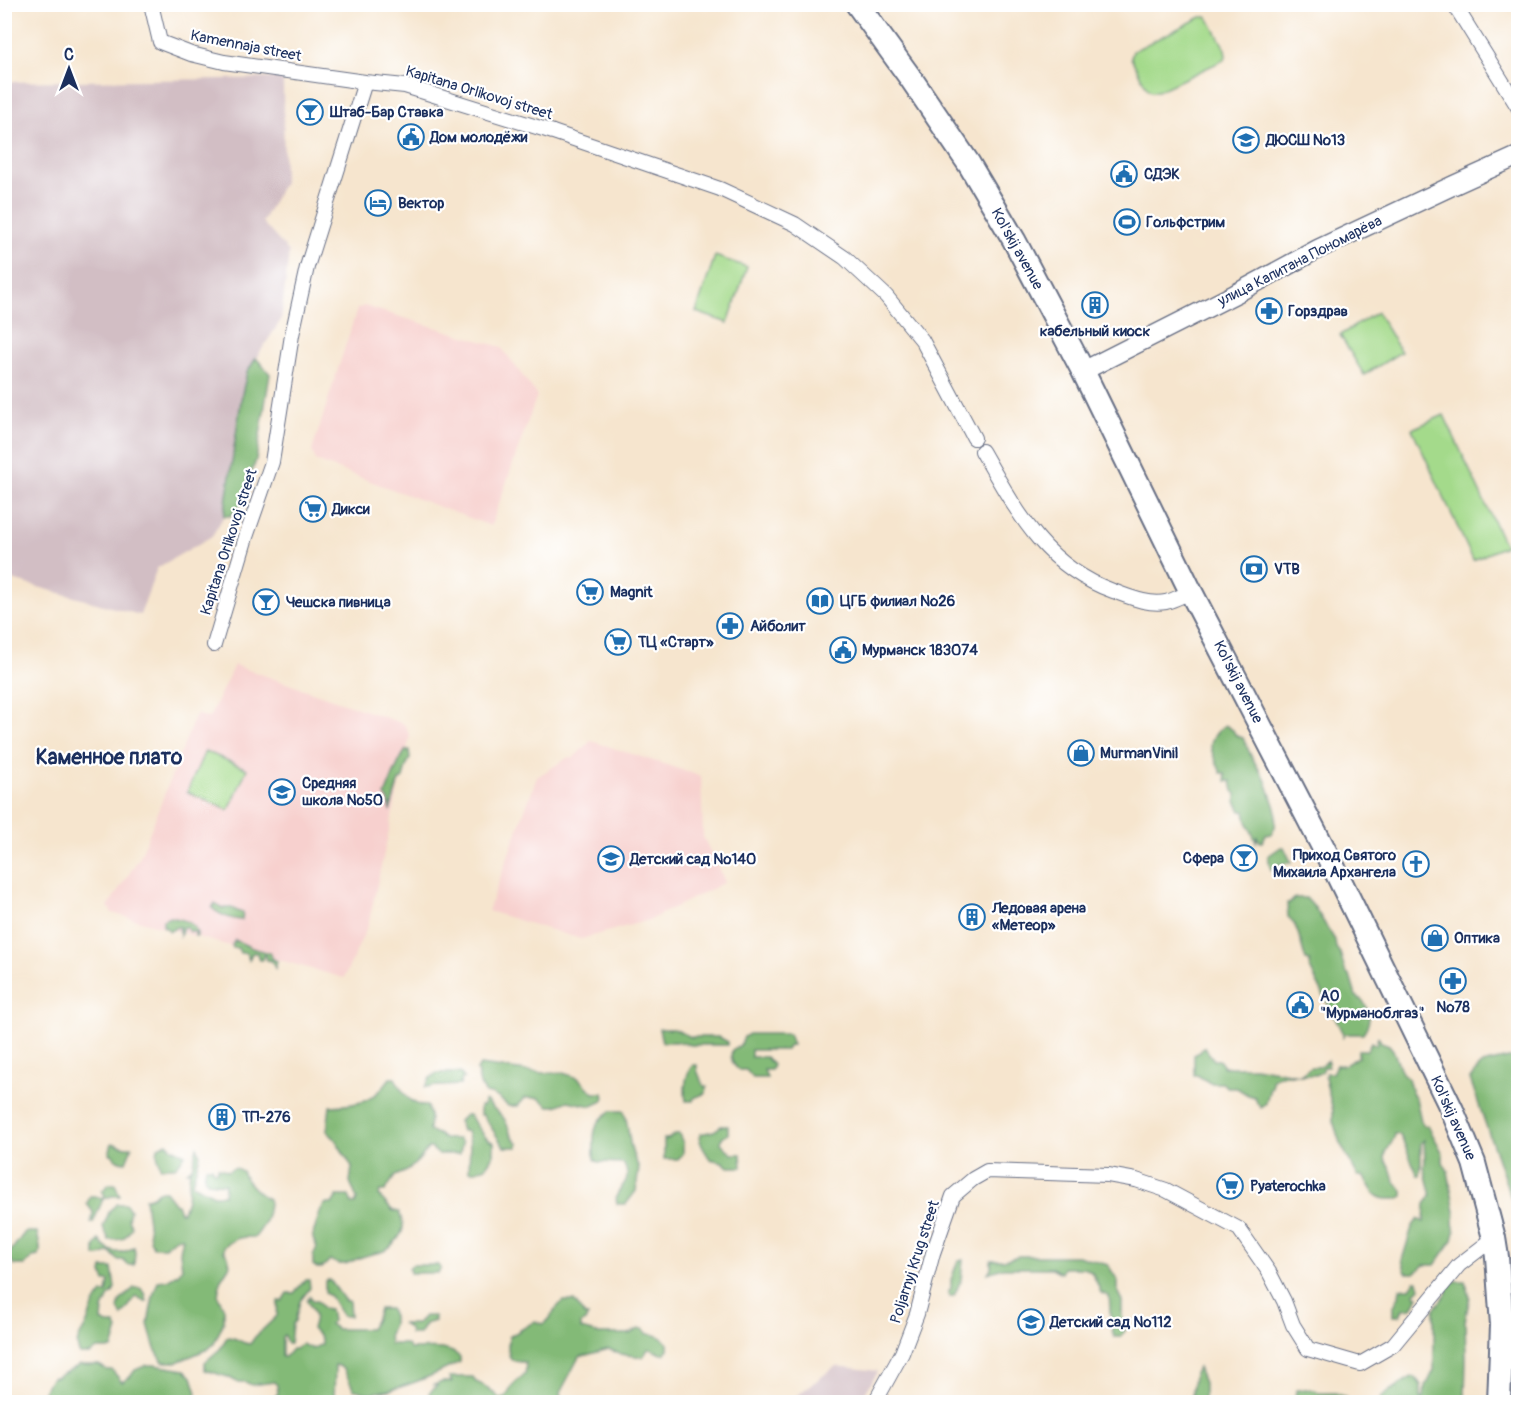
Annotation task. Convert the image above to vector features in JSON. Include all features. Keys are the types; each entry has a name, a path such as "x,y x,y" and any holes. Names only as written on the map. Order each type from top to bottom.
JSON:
{"main road":[{"name":"Kol'skij avenue","path":"857,4 969,164 1014,240 1083,370 1191,591 1337,874 1452,1110 1474,1164 1494,1238 1502,1325 1499,1402"}],"street":[{"name":"Kamennaja street","path":"152,4 160,42 191,54 224,62 365,82"},
{"path":"1454,4 1518,107"},
{"name":"Kapitana Orlikovoj street","path":"214,645 246,537 272,462 292,335 307,267 365,82 405,86 553,132 720,189 795,224 845,258 893,305 922,340 975,438"},
{"name":"улица Капитана Пономарёва","path":"1083,370 1318,249 1518,156"},
{"path":"982,451 1034,534 1062,563 1098,585 1142,602 1167,602 1191,591"},
{"name":"Poljarnyj Krug street","path":"875,1402 902,1353 917,1314 933,1253 953,1196 973,1179 987,1171 1108,1175 1136,1180 1166,1190 1239,1229 1269,1272 1293,1325 1308,1349 1360,1364 1393,1345 1459,1265 1494,1238"}],"shaded area":[{"path":"283,78 284,182 262,222 289,252 281,320 247,372 224,516 212,536 157,568 140,615 5,578 4,82"},
{"path":"364,306 501,347 537,395 491,526 316,461 312,451 357,309"},
{"name":"Средняя школа №50","path":"234,665 404,724 410,736 368,925 344,978 112,913 108,906 140,857 196,714 209,718"},
{"name":"Детский сад №140","path":"591,741 701,776 703,837 725,882 649,920 581,939 488,911 537,777 569,757 573,758"},
{"path":"836,1366 878,1371 860,1402 788,1402"}],"green space":[{"path":"1201,17 1209,19 1225,49 1224,60 1158,91 1151,91 1147,88 1131,58 1133,51"},
{"path":"715,256 747,267 728,323 696,312"},
{"path":"1377,312 1401,352 1364,375 1340,335"},
{"path":"256,358 270,374 256,460 240,506 230,516 224,516 242,394 247,372"},
{"path":"1444,415 1505,546 1473,560 1412,429"},
{"path":"1225,725 1233,730 1236,736 1243,738 1266,781 1276,811 1275,827 1262,842 1257,837 1256,842 1245,811 1241,811 1236,801 1231,781 1226,781 1225,773 1221,773 1212,752 1213,737"},
{"path":"406,750 409,750 410,758 403,778 399,781 390,811 389,801 385,795"},
{"path":"205,751 247,769 229,810 187,792"},
{"path":"1284,847 1291,862 1280,864 1271,870 1268,856"},
{"path":"1295,898 1306,898 1335,940 1336,948 1340,953 1346,973 1350,976 1356,996 1363,1001 1370,1014 1363,1034 1345,1034 1343,1037 1310,968 1310,961 1306,960 1295,925 1288,917 1287,903"},
{"path":"215,903 222,908 232,908 243,912 242,920 218,913 212,908"},
{"path":"170,917 192,924 197,931 197,936 187,927 183,927 180,936 180,927 170,931 163,926 163,920"},
{"path":"235,940 270,953 277,961 275,968 272,961 267,960 264,954 262,960 259,960 257,953 252,953 249,960 247,953 240,953 238,948 233,948"},
{"path":"659,1029 674,1029 691,1037 719,1037 728,1042 728,1045 662,1042"},
{"path":"749,1034 789,1034 793,1045 789,1045 786,1050 751,1050 751,1057 766,1057 773,1065 771,1070 764,1070 767,1078 753,1078 746,1070 739,1070 732,1061 732,1050 741,1045 744,1037"},
{"path":"1378,1037 1381,1042 1389,1045 1393,1050 1402,1073 1408,1078 1412,1093 1416,1098 1421,1121 1424,1126 1428,1126 1443,1154 1455,1212 1453,1240 1435,1265 1424,1265 1415,1273 1406,1273 1402,1260 1412,1227 1418,1219 1424,1222 1425,1204 1431,1196 1424,1167 1424,1140 1421,1143 1421,1172 1418,1176 1402,1139 1399,1134 1395,1134 1386,1151 1385,1160 1395,1182 1403,1191 1403,1196 1395,1199 1379,1197 1363,1176 1358,1176 1340,1143 1333,1121 1333,1111 1325,1078 1326,1073 1332,1073 1336,1065 1345,1065 1358,1057 1358,1050 1367,1050 1371,1042 1376,1045"},
{"path":"1204,1047 1214,1060 1219,1060 1224,1067 1255,1067 1300,1075 1279,1075 1272,1080 1272,1088 1270,1088 1266,1103 1261,1108 1255,1097 1237,1088 1229,1088 1222,1083 1210,1083 1194,1075 1194,1055"},
{"path":"1518,1056 1518,1218 1470,1079 1482,1064"},
{"path":"1328,1060 1328,1067 1324,1067 1322,1072 1315,1075 1300,1075 1311,1067 1318,1067"},
{"path":"480,1065 543,1073 563,1073 578,1078 594,1093 603,1093 604,1098 603,1101 592,1106 568,1101 549,1106 539,1098 525,1098 518,1106 508,1106 495,1096 486,1093 480,1085 477,1070"},
{"path":"693,1065 697,1065 703,1085 707,1087 706,1093 694,1098 693,1101 686,1101 686,1082"},
{"path":"438,1073 460,1073 464,1078 460,1085 425,1087 430,1078"},
{"path":"390,1078 395,1078 411,1101 427,1106 430,1115 429,1131 444,1139 459,1139 462,1143 460,1154 438,1154 428,1148 407,1171 395,1176 385,1191 380,1191 379,1196 392,1210 399,1212 403,1223 401,1233 390,1247 344,1264 330,1260 322,1268 317,1268 313,1265 313,1256 317,1247 313,1234 321,1209 325,1204 332,1204 337,1196 349,1196 352,1204 355,1204 357,1199 350,1182 352,1167 335,1139 327,1131 330,1106 349,1105 371,1098"},
{"path":"484,1101 505,1120 518,1147 504,1147 483,1115 480,1115 480,1106 483,1106"},
{"path":"611,1111 624,1111 631,1147 639,1167 636,1191 626,1204 617,1204 616,1198 627,1177 623,1163 598,1162 594,1159 596,1126"},
{"path":"465,1115 469,1115 487,1139 494,1143 494,1154 486,1167 476,1171 469,1171 470,1143 467,1131 462,1131 459,1121"},
{"path":"721,1126 728,1126 728,1134 721,1139 721,1143 732,1154 741,1154 742,1167 728,1167 723,1162 710,1159 703,1147 700,1134 714,1131"},
{"path":"679,1134 683,1143 683,1154 678,1159 664,1159 664,1139"},
{"path":"112,1143 132,1147 126,1162 109,1154"},
{"path":"167,1143 185,1154 175,1167 160,1167 158,1147"},
{"path":"197,1147 200,1154 192,1184 214,1195 224,1195 225,1184 208,1182 204,1176 206,1167 212,1167 214,1171 217,1171 218,1167 228,1171 237,1168 242,1171 257,1191 269,1199 268,1210 266,1220 255,1237 238,1238 224,1247 230,1265 220,1281 218,1296 224,1309 224,1321 214,1344 208,1349 177,1362 163,1362 155,1349 148,1324 158,1281 167,1280 179,1273 182,1268 180,1252 183,1237 173,1239 165,1247 153,1247 150,1240 145,1199 158,1191 165,1191 177,1204 180,1212 183,1212 190,1171 187,1171 192,1167"},
{"path":"109,1184 115,1184 120,1196 103,1199 91,1223 93,1212 87,1204 90,1196 102,1199 105,1195 102,1191"},
{"path":"117,1204 126,1204 130,1210 128,1219 132,1227 123,1238 109,1240 103,1227 110,1210"},
{"path":"25,1232 37,1232 40,1252 25,1265 15,1265 7,1256"},
{"path":"99,1240 106,1248 115,1252 124,1252 134,1247 134,1265 118,1260 110,1252 95,1256 95,1247"},
{"path":"1019,1256 1078,1256 1108,1265 1118,1281 1118,1293 1122,1301 1122,1316 1126,1329 1121,1337 1114,1337 1112,1332 1109,1296 1101,1293 1089,1270 1063,1268 1061,1273 1052,1268 1003,1268 988,1273 991,1260"},
{"path":"958,1260 963,1260 961,1280 954,1296 949,1296 951,1280"},
{"path":"412,1265 438,1265 441,1268 438,1273 410,1273 409,1268"},
{"path":"103,1268 112,1268 115,1288 103,1309 102,1321 115,1324 118,1329 112,1349 97,1349 90,1354 80,1354 77,1345 79,1338 96,1300 102,1293 107,1293 109,1281 105,1281"},
{"path":"305,1280 309,1280 310,1288 300,1301 295,1321 292,1324 290,1344 287,1344 284,1335 282,1337 282,1357 302,1344 312,1349 322,1344 320,1337 312,1329 314,1314 307,1301 310,1296 323,1308 330,1309 332,1321 330,1324 337,1329 370,1329 379,1309 390,1309 393,1324 389,1334 390,1344 406,1344 410,1349 449,1351 460,1357 460,1362 406,1386 368,1393 354,1390 344,1370 335,1365 334,1402 267,1402 278,1393 274,1382 252,1385 205,1370 205,1362 220,1349 227,1337 250,1344 277,1316 278,1301 282,1301 287,1293 294,1293"},
{"path":"330,1280 345,1301 349,1301 350,1316 342,1316 330,1296 325,1293 325,1281"},
{"path":"1415,1281 1418,1281 1420,1288 1415,1293 1418,1296 1412,1308 1403,1309 1400,1316 1393,1316 1393,1308 1400,1288 1410,1288"},
{"path":"1451,1281 1465,1281 1470,1296 1465,1321 1465,1398 1470,1398 1469,1402 1381,1402 1384,1395 1412,1377 1415,1377 1421,1385 1421,1398 1424,1398 1425,1385 1434,1370 1434,1309 1447,1293"},
{"path":"134,1288 140,1288 145,1293 147,1301 136,1296 122,1316 118,1309 120,1301"},
{"path":"563,1301 574,1301 585,1316 588,1316 581,1324 581,1329 599,1334 629,1334 643,1329 648,1334 664,1339 668,1344 668,1349 664,1354 648,1349 643,1357 620,1354 609,1349 579,1357 560,1393 561,1398 573,1402 432,1402 429,1398 429,1393 437,1386 434,1385 452,1382 449,1377 473,1377 476,1382 488,1388 499,1398 505,1398 526,1370 525,1362 513,1360 509,1356 509,1337 535,1321 543,1324"},
{"path":"424,1316 434,1316 435,1321 425,1324 419,1334 410,1334 409,1329 403,1324 417,1324"},
{"path":"80,1365 99,1365 112,1370 122,1382 135,1370 147,1365 185,1370 192,1377 197,1393 192,1402 24,1402 27,1398 42,1398 46,1385 53,1377"},
{"path":"1198,1368 1204,1383 1204,1402 1191,1402 1194,1375"},
{"path":"1296,1390 1336,1393 1346,1398 1343,1402 1297,1402"}],"place":[{"name":"Штаб-Бар Ставка","path":"310,112"},
{"name":"Дом молодёжи","path":"411,137"},
{"name":"ДЮСШ №13","path":"1246,140"},
{"name":"СДЭК","path":"1124,174"},
{"name":"Вектор","path":"378,203"},
{"name":"Гольфстрим","path":"1127,222"},
{"name":"кабельный киоск","path":"1095,305"},
{"name":"Горздрав","path":"1269,311"},
{"name":"Дикси","path":"313,509"},
{"name":"VTB","path":"1254,569"},
{"name":"Magnit","path":"590,592"},
{"name":"ЦГБ филиал №26","path":"820,601"},
{"name":"Чешска пивница","path":"266,602"},
{"name":"Айболит","path":"730,626"},
{"name":"ТЦ «Старт»","path":"618,642"},
{"name":"Мурманск 183074","path":"843,650"},
{"name":"MurmanVinil","path":"1081,753"},
{"name":"Средняя школа №50","path":"282,792"},
{"name":"Сфера","path":"1244,858"},
{"name":"Детский сад №140","path":"611,859"},
{"name":"Приход Святого Михаила Архангела","path":"1416,864"},
{"name":"Ледовая арена «Метеор»","path":"972,917"},
{"name":"Оптика","path":"1435,938"},
{"name":"№78","path":"1453,981"},
{"name":"AO \"Мурманоблгаз\"","path":"1300,1005"},
{"name":"ТП-276","path":"222,1117"},
{"name":"Pyaterochka","path":"1230,1186"},
{"name":"Детский сад №112","path":"1031,1322"}],"district":[{"name":"Каменное плато","path":"109,757"}]}
